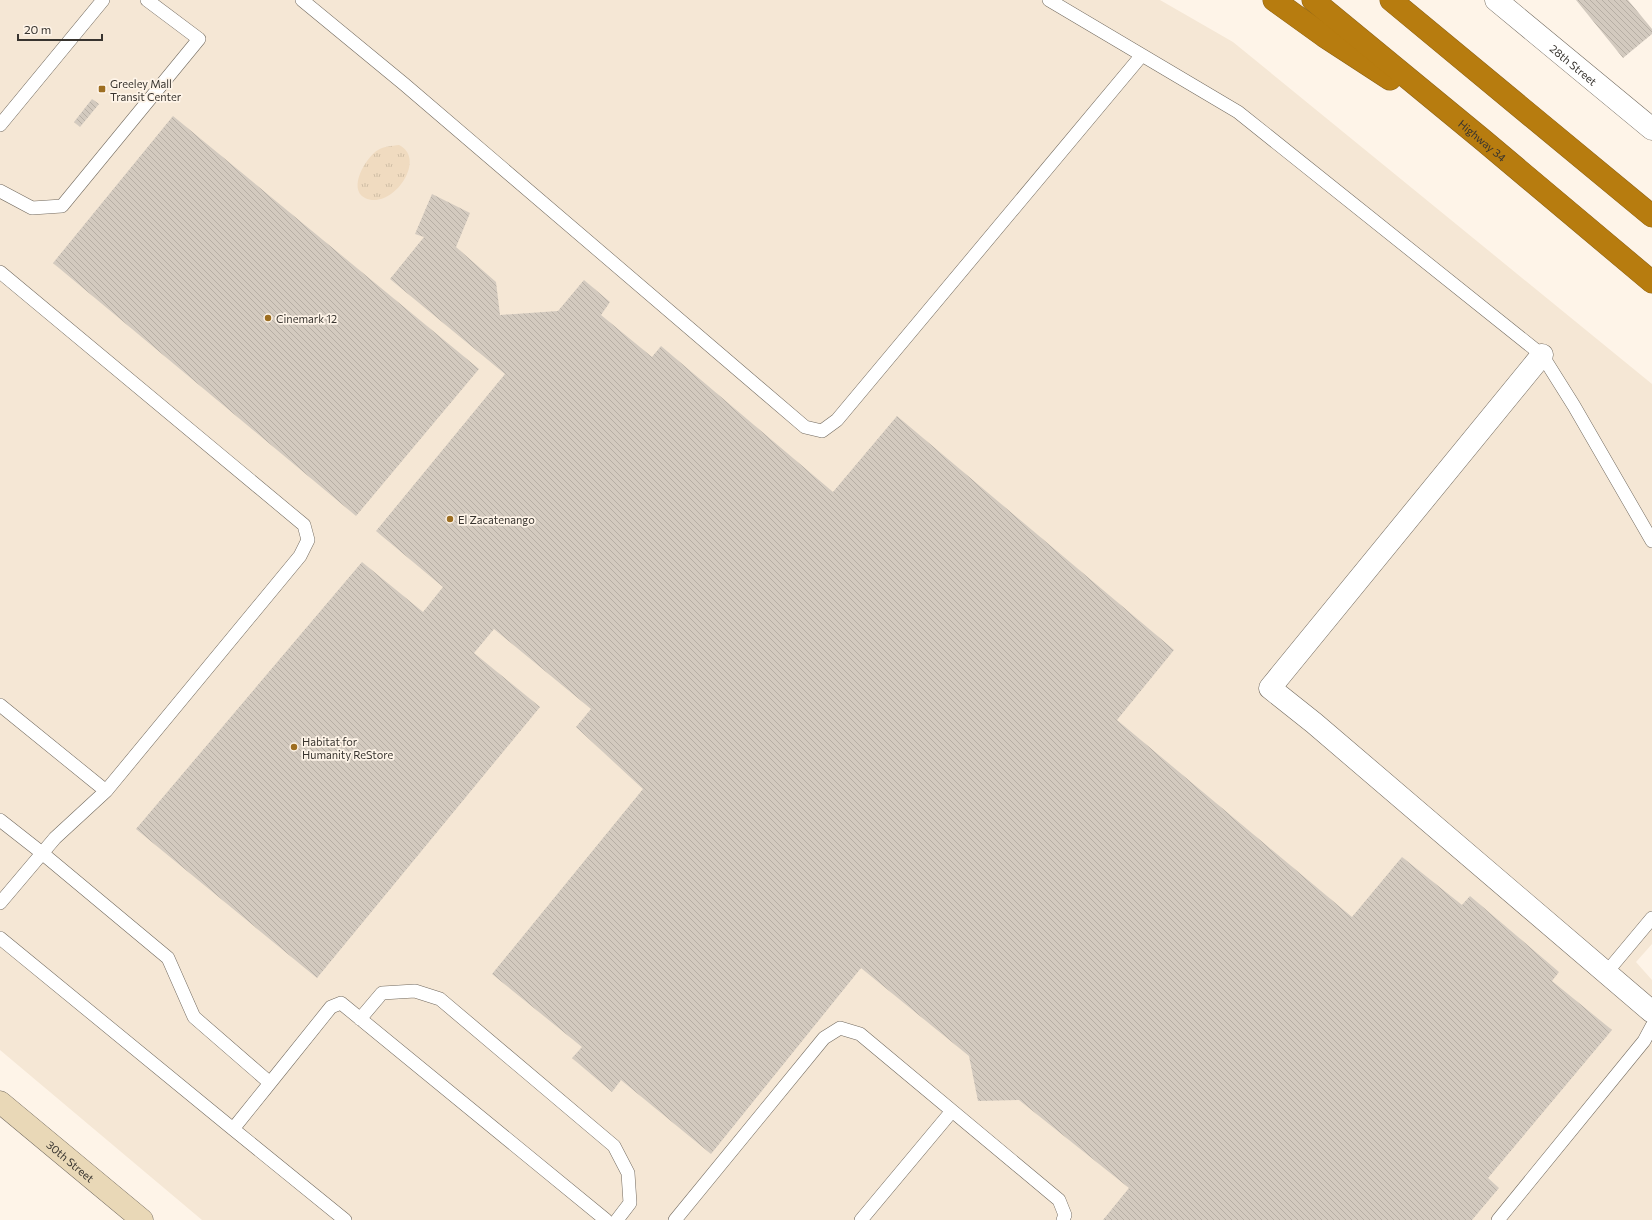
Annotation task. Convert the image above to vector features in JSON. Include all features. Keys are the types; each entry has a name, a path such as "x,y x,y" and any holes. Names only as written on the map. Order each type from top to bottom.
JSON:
{"highway":[{"path":"1274,0 1324,36 1483,140"},
{"name":"Highway 34","path":"1313,0 1652,282"},
{"path":"1391,0 1652,216"}],"street":[{"name":"28th Street","path":"1496,0 1652,129"},
{"path":"1542,355 1270,688 1314,723 1652,1012"},
{"name":"30th Street","path":"0,1102 142,1220"}],"lane":[{"path":"0,125 103,0"},
{"path":"0,191 32,208 62,206 199,39 147,0"},
{"path":"302,0 404,84 805,426 822,431 837,420 1142,55"},
{"path":"1049,0 1238,112 1542,355 1574,406 1652,541"},
{"path":"0,272 304,525 308,540 300,556 106,791 55,838 0,903"},
{"path":"0,705 106,791"},
{"path":"0,820 168,958 194,1017 270,1083"},
{"path":"1606,973 1652,918"},
{"path":"0,938 345,1220"},
{"path":"360,1019 382,993 415,991 440,999 614,1146 628,1173 630,1203 617,1220"},
{"path":"233,1129 331,1007 340,1003 606,1220"},
{"path":"1498,1220 1644,1041 1652,1026"},
{"path":"675,1220 824,1038 840,1028 860,1034 1059,1200 1065,1215 1063,1220"},
{"path":"861,1220 952,1111"}],"shaded area":[{"path":"0,0 1160,0 1233,42 1652,384 1652,944 1636,962 1652,980 1652,1220 202,1220 0,1050"}],"green space":[{"path":"399,145 407,152 410,161 408,171 403,182 395,191 386,197 375,200 365,198 360,194 358,181 360,173 368,159 380,149"}],"building":[{"path":"1576,0 1628,0 1652,29 1652,34 1623,58"},
{"path":"92,99 99,104 80,127 74,122"},
{"name":"Cinemark 12","path":"173,116 479,369 356,516 53,263"},
{"path":"432,194 470,213 456,247 496,282 500,315 558,311 584,280 610,302 601,315 652,357 661,346 833,492 897,416 1174,650 1117,720 1352,917 1402,857 1462,905 1470,896 1559,972 1552,981 1612,1030 1488,1178 1499,1188 1472,1220 1103,1220 1129,1188 1019,1100 978,1101 969,1056 861,968 711,1154 621,1080 612,1092 572,1058 582,1047 492,974 643,789 576,727 591,709 494,629 474,653 540,707 317,978 136,829 362,562 423,612 443,587 376,531 505,374 390,279 424,237 415,234"}],"place":[{"name":"Greeley Mall Transit Center","path":"102,89"},
{"name":"Cinemark 12","path":"268,318"},
{"name":"El Zacatenango","path":"450,519"},
{"name":"Habitat for Humanity ReStore","path":"294,747"}]}
